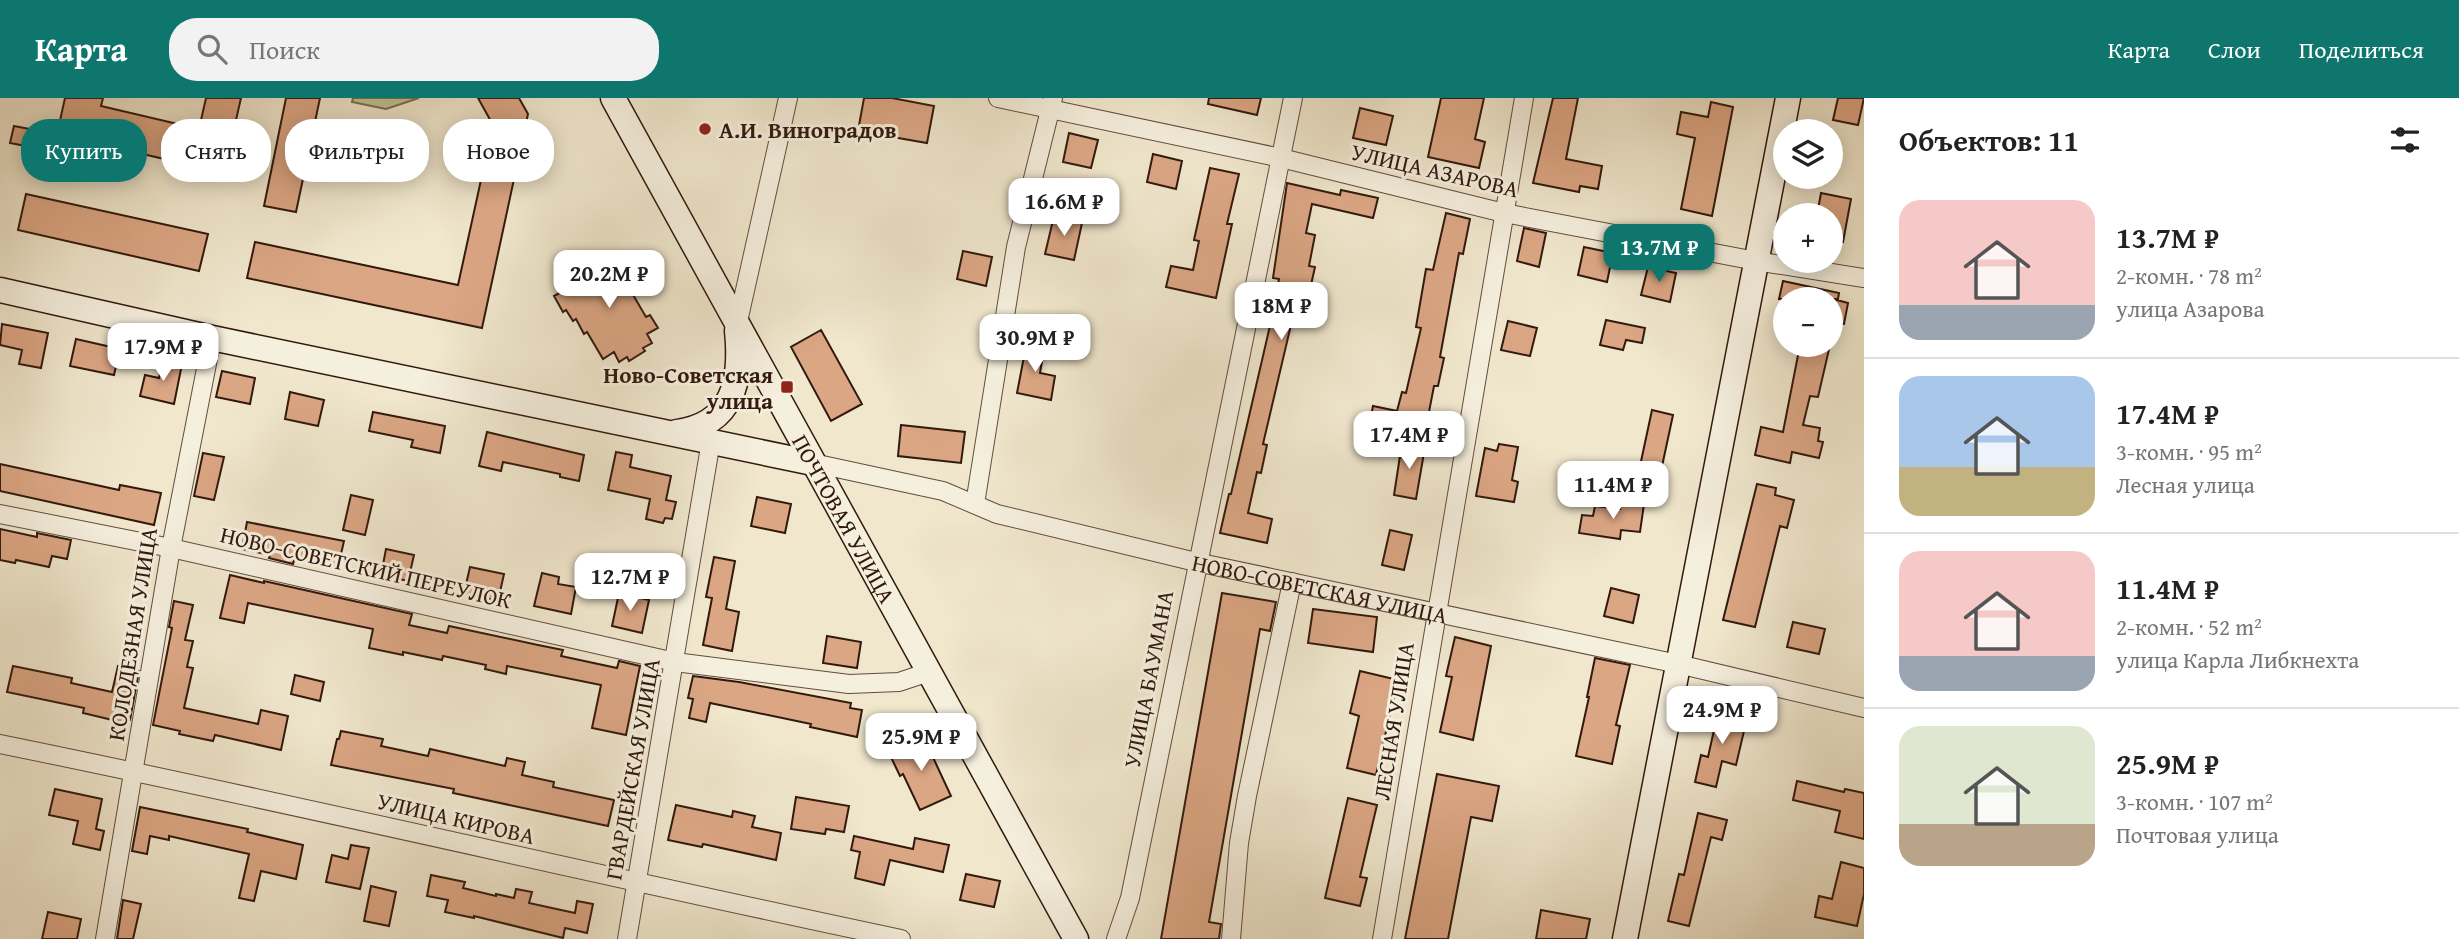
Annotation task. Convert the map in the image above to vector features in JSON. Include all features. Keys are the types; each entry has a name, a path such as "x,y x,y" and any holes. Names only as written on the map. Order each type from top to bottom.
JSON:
{"main road":[{"name":"ПОЧТОВАЯ УЛИЦА","path":"612,98 1076,939"},
{"path":"1625,939 1788,98"},
{"name":"НОВО-СОВЕТСКАЯ УЛИЦА","path":"0,290 212,338 813,463"},
{"path":"672,433 692,430 709,423 720,414 728,402 734,389 739,359 737,327"}],"street":[{"path":"737,327 788,98"},
{"name":"УЛИЦА АЗАРОВА","path":"998,98 1051,104 1504,213 1756,261 1864,278"},
{"name":"УЛИЦА БАУМАНА","path":"1116,939 1130,898 1196,562 1293,98"},
{"name":"ЛЕСНАЯ УЛИЦА","path":"1382,939 1524,98"},
{"path":"975,504 1016,247 1051,104"},
{"name":"КОЛОДЕЗНАЯ УЛИЦА","path":"104,939 171,548 212,338"},
{"name":"ГВАРДЕЙСКАЯ УЛИЦА","path":"627,939 711,441"},
{"name":"НОВО-СОВЕТСКАЯ УЛИЦА","path":"813,463 916,484 943,491 997,514 1196,562 1678,664 1864,708"},
{"name":"НОВО-СОВЕТСКИЙ ПЕРЕУЛОК","path":"0,514 171,548 675,662 849,684 899,682 929,672"},
{"path":"1231,939 1247,796 1292,582"},
{"name":"УЛИЦА КИРОВА","path":"0,744 901,939"}],"green space":[{"path":"353,98 419,98 386,109 352,102"}],"building":[{"path":"65,98 103,98 101,106 161,120 161,158 147,155 147,119 60,119"},
{"path":"206,98 241,98 236,119 201,119"},
{"path":"286,98 320,98 316,119 285,119 285,182 302,182 296,212 264,206"},
{"path":"478,98 519,98 528,114 527,119 490,119"},
{"path":"864,98 892,98 934,106 927,143 858,131"},
{"path":"1209,98 1261,98 1257,115 1208,104"},
{"path":"1441,98 1484,98 1475,139 1485,142 1479,168 1428,157"},
{"path":"1553,98 1578,98 1566,159 1602,166 1598,189 1580,186 1579,192 1533,183"},
{"path":"1838,98 1864,98 1858,125 1843,122 1843,119 1833,119"},
{"path":"1711,102 1733,107 1712,216 1681,209 1695,138 1677,134 1681,112 1708,117"},
{"path":"1360,108 1393,116 1386,145 1353,138"},
{"path":"14,126 21,127 21,145 10,143"},
{"path":"1069,133 1098,140 1091,168 1063,162"},
{"path":"1153,154 1182,161 1176,189 1147,182"},
{"path":"1210,168 1239,174 1227,224 1232,224 1216,298 1166,287 1171,266 1193,270 1199,241 1194,240"},
{"path":"481,182 513,182 482,328 247,278 255,242 458,285"},
{"path":"1287,183 1340,195 1341,190 1378,198 1373,218 1312,204 1306,233 1315,235 1309,266 1315,267 1302,313 1294,312 1263,444 1267,445 1261,473 1257,472 1248,513 1272,519 1267,543 1220,533 1279,279 1273,278"},
{"path":"1821,193 1851,199 1843,242 1843,203 1819,203"},
{"path":"26,194 208,234 199,271 18,230"},
{"path":"1446,213 1470,219 1463,254 1459,253 1440,357 1444,358 1438,386 1434,386 1428,417 1414,413 1410,431 1370,421 1373,406 1397,411 1402,392 1406,393 1421,328 1416,327 1426,269 1433,270"},
{"path":"1054,216 1082,223 1074,260 1045,254"},
{"path":"1524,228 1546,233 1539,267 1517,261"},
{"path":"1584,247 1613,253 1607,282 1578,275"},
{"path":"963,251 992,257 986,286 957,279"},
{"path":"624,256 634,273 628,277 636,291 632,293 646,317 650,315 658,328 647,334 652,343 643,348 645,351 629,361 627,357 619,362 614,352 603,359 587,332 584,334 576,319 573,321 566,310 563,312 554,296 565,290 562,286 612,257 615,262"},
{"path":"1648,267 1676,273 1670,302 1641,295"},
{"path":"1783,281 1811,287 1782,287"},
{"path":"1843,302 1848,303 1843,324"},
{"path":"1606,320 1645,328 1642,343 1626,340 1623,350 1600,345"},
{"path":"1508,321 1537,328 1530,356 1501,350"},
{"path":"2,324 48,333 41,368 19,364 22,350 0,345"},
{"path":"821,330 862,404 831,421 791,347"},
{"path":"76,339 120,349 114,375 70,366"},
{"path":"1027,341 1045,344 1040,373 1055,376 1051,400 1017,393"},
{"path":"1798,357 1827,357 1818,397 1810,396 1803,425 1820,428 1818,441 1823,442 1819,458 1792,452 1790,463 1755,455 1761,427 1783,432"},
{"path":"163,360 182,364 174,404 140,396 145,375 159,378"},
{"path":"222,371 255,378 250,404 216,397"},
{"path":"290,392 324,400 318,426 285,419"},
{"path":"1652,410 1673,415 1661,471 1640,466"},
{"path":"373,412 445,426 440,453 411,447 413,440 369,431"},
{"path":"901,425 965,432 961,463 898,456"},
{"path":"487,432 584,455 579,481 560,477 560,474 503,462 501,471 479,466"},
{"path":"1402,443 1425,447 1416,499 1394,495"},
{"path":"1499,444 1518,447 1512,480 1518,482 1514,502 1476,496 1485,448 1497,451"},
{"path":"616,452 632,455 630,467 671,476 666,500 676,502 672,519 665,518 663,523 646,519 650,499 608,490"},
{"path":"203,453 224,457 214,500 194,496"},
{"path":"0,464 119,490 120,485 161,493 154,525 0,491"},
{"path":"1757,484 1776,488 1775,495 1794,500 1787,528 1780,526 1755,627 1723,620"},
{"path":"351,495 373,500 365,535 343,530"},
{"path":"757,497 791,504 785,533 751,526"},
{"path":"1621,501 1644,504 1640,532 1621,530 1620,539 1579,533 1582,515 1593,516 1595,506 1620,509"},
{"path":"247,522 344,541 338,567 295,557 293,564 269,558 270,555 242,549"},
{"path":"0,529 37,537 37,533 71,540 67,559 52,556 49,567 16,560 15,563 0,560"},
{"path":"1390,530 1412,535 1404,570 1382,565"},
{"path":"386,549 414,555 408,581 381,575"},
{"path":"714,557 735,561 726,609 739,612 732,651 703,645 712,598 706,597"},
{"path":"470,567 504,574 498,601 464,593"},
{"path":"542,573 559,577 558,584 576,587 571,614 534,606"},
{"path":"230,575 412,614 409,625 447,633 449,626 563,650 561,656 617,668 619,661 640,666 626,735 592,728 601,685 507,666 506,674 485,669 486,665 443,656 442,660 369,648 373,629 248,603 244,623 220,618"},
{"path":"1611,588 1639,595 1633,623 1604,616"},
{"path":"619,593 649,600 642,633 612,626"},
{"path":"1222,593 1276,602 1270,631 1260,629 1209,922 1221,924 1219,939 1161,939"},
{"path":"174,601 193,605 185,640 193,641 187,667 193,668 184,708 258,724 261,710 288,716 281,750 215,735 213,741 153,725 172,628 169,627"},
{"path":"1313,609 1377,617 1373,652 1308,643"},
{"path":"1793,622 1825,629 1819,654 1787,647"},
{"path":"827,636 861,642 857,668 823,663"},
{"path":"1455,637 1491,646 1473,740 1440,732 1452,677 1446,676"},
{"path":"1595,658 1630,665 1616,725 1620,726 1612,764 1576,756"},
{"path":"13,666 72,678 71,683 112,692 118,666 139,671 130,720 126,719 125,723 83,713 84,708 7,692"},
{"path":"1360,671 1398,680 1376,775 1347,768 1359,716 1350,713"},
{"path":"295,675 324,682 320,701 291,694"},
{"path":"693,676 851,703 850,708 862,710 857,737 810,727 811,724 710,703 706,722 689,718 693,699 688,698"},
{"path":"1719,708 1748,714 1736,765 1722,761 1716,787 1695,782 1701,755 1708,757"},
{"path":"341,731 383,739 381,746 428,756 430,749 505,766 507,758 525,762 522,775 554,782 553,787 614,800 608,826 453,793 454,789 331,765"},
{"path":"924,738 951,796 920,810 903,774 900,776 889,753"},
{"path":"1437,774 1499,786 1492,821 1471,817 1448,939 1405,939"},
{"path":"1797,781 1844,792 1845,789 1864,793 1864,839 1835,832 1840,811 1793,800"},
{"path":"55,789 102,799 96,829 104,831 100,850 73,844 78,821 49,815"},
{"path":"796,797 849,806 844,832 826,829 825,834 791,829"},
{"path":"1348,798 1377,805 1360,877 1367,878 1360,906 1325,898"},
{"path":"676,805 732,817 733,811 755,816 752,827 781,833 776,860 703,844 702,847 668,840"},
{"path":"140,807 248,829 247,832 303,845 296,879 261,871 254,901 239,898 249,854 169,836 169,840 150,836 147,854 132,851"},
{"path":"1698,813 1727,820 1722,840 1711,837 1689,926 1668,921 1679,874 1684,875"},
{"path":"854,836 913,849 915,838 949,845 943,872 890,860 884,885 855,878 860,852 851,850"},
{"path":"351,845 369,848 360,889 326,882 332,855 348,859"},
{"path":"1841,862 1864,868 1864,894 1857,926 1815,917 1819,896 1832,899"},
{"path":"966,874 1000,881 994,907 960,900"},
{"path":"431,875 465,882 463,888 496,896 514,898 516,889 532,892 529,903 575,913 577,901 593,904 587,933 565,928 563,938 474,916 445,912 448,900 427,896"},
{"path":"371,886 396,892 389,926 364,921"},
{"path":"123,900 141,904 133,939 117,939"},
{"path":"1541,910 1590,919 1586,939 1536,939"},
{"path":"48,912 81,919 77,939 42,939"}],"place":[{"name":"А.И. Виноградов","path":"705,129"},
{"name":"Ново-Советская улица","path":"787,387"}]}
